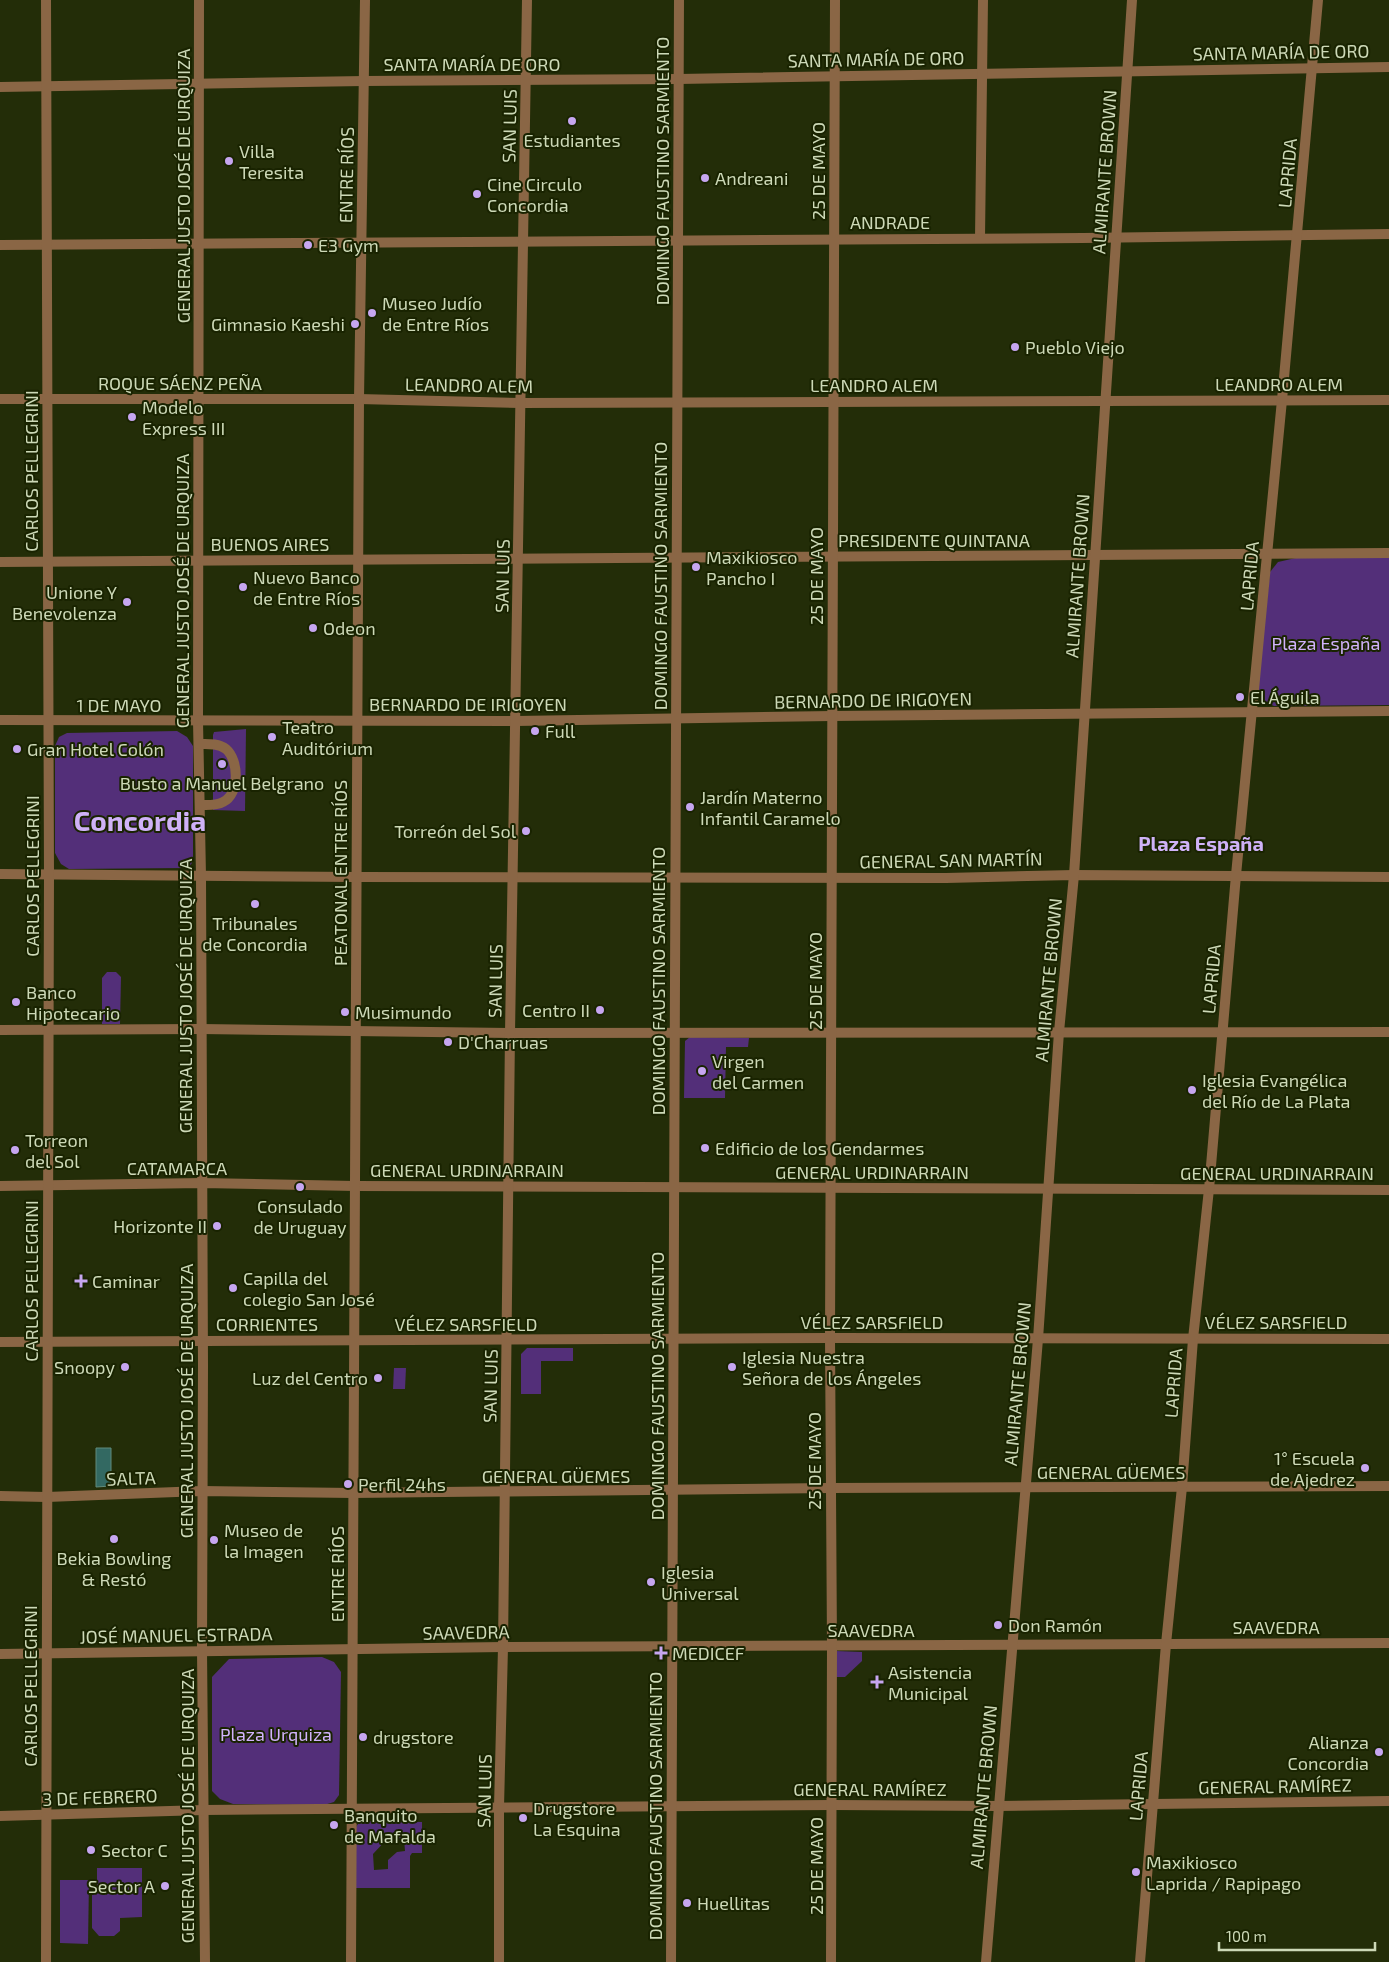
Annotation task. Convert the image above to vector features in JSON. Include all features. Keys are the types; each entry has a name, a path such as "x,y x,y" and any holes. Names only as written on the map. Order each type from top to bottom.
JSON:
{"street":[{"name":"CARLOS PELLEGRINI","path":"46,0 49,874 46,1962"},
{"name":"GENERAL JUSTO JOSÉ DE URQUIZA","path":"199,0 198,721 201,876 204,1962"},
{"name":"ENTRE RÍOS","path":"360,560 359,399 365,0"},
{"name":"SAN LUIS","path":"499,1962 499,1807 503,1648 512,876 527,0"},
{"name":"DOMINGO FAUSTINO SARMIENTO","path":"671,1962 679,0"},
{"name":"25 DE MAYO","path":"831,1962 830,1188 835,0"},
{"path":"980,238 983,0"},
{"name":"ALMIRANTE BROWN","path":"986,1962 1024,1488 1038,1339 1059,1032 1074,875 1132,0"},
{"name":"LAPRIDA","path":"1140,1962 1166,1644 1182,1487 1193,1338 1209,1189 1236,875 1298,236 1318,0"},
{"name":"SANTA MARÍA DE ORO","path":"0,88 1389,67"},
{"name":"ANDRADE","path":"0,245 1389,234"},
{"name":"ROQUE SÁENZ PEÑA","path":"0,399 359,399"},
{"name":"LEANDRO ALEM","path":"359,399 521,403 1389,400"},
{"name":"PRESIDENTE QUINTANA","path":"360,560 1389,553"},
{"name":"BUENOS AIRES","path":"0,562 360,560"},
{"name":"PEATONAL ENTRE RÍOS","path":"355,1186 360,560"},
{"name":"BERNARDO DE IRIGOYEN","path":"358,720 516,721 1389,711"},
{"name":"1 DE MAYO","path":"0,720 358,720"},
{"path":"199,744 213,744 226,750 234,762 235,775 234,789 226,801 200,805"},
{"name":"GENERAL SAN MARTÍN","path":"0,874 356,878 512,876 946,878 1074,875 1389,877"},
{"path":"0,1030 201,1029 510,1033 831,1031 1389,1032"},
{"name":"CATAMARCA","path":"0,1186 202,1183 355,1186"},
{"name":"ENTRE RÍOS","path":"351,1962 355,1186"},
{"name":"GENERAL URDINARRAIN","path":"355,1186 1389,1190"},
{"name":"VÉLEZ SARSFIELD","path":"354,1340 1389,1338"},
{"name":"CORRIENTES","path":"0,1342 354,1340"},
{"name":"GENERAL GÜEMES","path":"353,1493 830,1488 1389,1486"},
{"name":"SALTA","path":"0,1496 47,1497 202,1491 353,1493"},
{"name":"SAAVEDRA","path":"353,1650 1389,1643"},
{"name":"JOSÉ MANUEL ESTRADA","path":"0,1654 202,1650 353,1650"},
{"name":"GENERAL RAMÍREZ","path":"352,1810 499,1807 998,1806 1389,1801"},
{"name":"3 DE FEBRERO","path":"0,1816 204,1810 352,1810"}],"green space":[{"name":"Plaza España","path":"1389,556 1389,705 1274,706 1262,700 1258,686 1270,572 1278,562 1300,557"},
{"path":"246,729 245,811 213,810 214,732"},
{"path":"177,731 187,737 193,746 193,861 190,866 185,868 69,869 61,864 55,853 55,746 59,737 67,733"},
{"path":"107,972 116,972 121,977 120,1024 102,1024 102,978"},
{"path":"690,1037 749,1038 748,1047 726,1047 725,1098 684,1098 685,1041"},
{"path":"527,1348 573,1348 573,1361 541,1361 541,1394 521,1394 521,1354"},
{"path":"394,1368 406,1368 405,1389 393,1389"},
{"path":"836,1651 862,1652 862,1661 845,1677 835,1677"},
{"name":"Plaza Urquiza","path":"322,1657 334,1662 341,1672 339,1795 334,1802 324,1805 233,1804 220,1799 212,1791 212,1677 229,1659"},
{"path":"360,1821 422,1822 422,1853 412,1853 410,1856 410,1888 354,1888 354,1830","holes":["404,1838 405,1851 397,1852 388,1860 388,1869 374,1870 373,1854 387,1839"]},
{"path":"97,1868 142,1868 142,1917 120,1918 120,1931 114,1936 99,1936 92,1928 92,1894 97,1888"},
{"path":"60,1880 89,1880 88,1944 60,1943"}],"water":[{"path":"96,1448 111,1448 111,1486 96,1487"}],"place":[{"name":"Estudiantes","path":"572,121"},
{"name":"Villa Teresita","path":"229,161"},
{"name":"Andreani","path":"705,178"},
{"name":"Cine Circulo Concordia","path":"477,194"},
{"name":"E3 Gym","path":"308,245"},
{"name":"Museo Judío de Entre Ríos","path":"372,313"},
{"name":"Gimnasio Kaeshi","path":"355,324"},
{"name":"Pueblo Viejo","path":"1015,347"},
{"name":"Modelo Express III","path":"132,417"},
{"name":"Maxikiosco Pancho I","path":"696,567"},
{"name":"Nuevo Banco de Entre Ríos","path":"243,587"},
{"name":"Unione Y Benevolenza","path":"127,602"},
{"name":"Odeon","path":"313,628"},
{"name":"El Águila","path":"1240,697"},
{"name":"Full","path":"535,731"},
{"name":"Teatro Auditórium","path":"272,737"},
{"name":"Gran Hotel Colón","path":"17,749"},
{"name":"Busto a Manuel Belgrano","path":"222,764"},
{"name":"Jardín Materno Infantil Caramelo","path":"690,807"},
{"name":"Torreón del Sol","path":"526,831"},
{"name":"Tribunales de Concordia","path":"255,904"},
{"name":"Banco Hipotecario","path":"16,1002"},
{"name":"Centro II","path":"600,1010"},
{"name":"Musimundo","path":"345,1012"},
{"name":"D'Charruas","path":"448,1042"},
{"name":"Virgen del Carmen","path":"702,1071"},
{"name":"Iglesia Evangélica del Río de La Plata","path":"1192,1090"},
{"name":"Edificio de los Gendarmes","path":"705,1148"},
{"name":"Torreon del Sol","path":"15,1150"},
{"name":"Consulado de Uruguay","path":"300,1187"},
{"name":"Horizonte II","path":"217,1226"},
{"name":"Caminar","path":"81,1281"},
{"name":"Capilla del colegio San José","path":"233,1288"},
{"name":"Snoopy","path":"125,1367"},
{"name":"Iglesia Nuestra Señora de los Ángeles","path":"732,1367"},
{"name":"Luz del Centro","path":"378,1378"},
{"name":"1° Escuela de Ajedrez","path":"1365,1468"},
{"name":"Perfil 24hs","path":"348,1484"},
{"name":"Bekia Bowling & Restó","path":"114,1539"},
{"name":"Museo de la Imagen","path":"214,1540"},
{"name":"Iglesia Universal","path":"651,1582"},
{"name":"Don Ramón","path":"998,1625"},
{"name":"MEDICEF","path":"661,1653"},
{"name":"Asistencia Municipal","path":"877,1682"},
{"name":"drugstore","path":"363,1737"},
{"name":"Alianza Concordia","path":"1379,1752"},
{"name":"Drugstore La Esquina","path":"523,1818"},
{"name":"Banquito de Mafalda","path":"334,1825"},
{"name":"Sector C","path":"91,1850"},
{"name":"Maxikiosco Laprida / Rapipago","path":"1136,1872"},
{"name":"Sector A","path":"165,1886"},
{"name":"Huellitas","path":"687,1903"}],"district":[{"name":"Concordia","path":"140,820"},
{"name":"Plaza España","path":"1201,843"}]}
